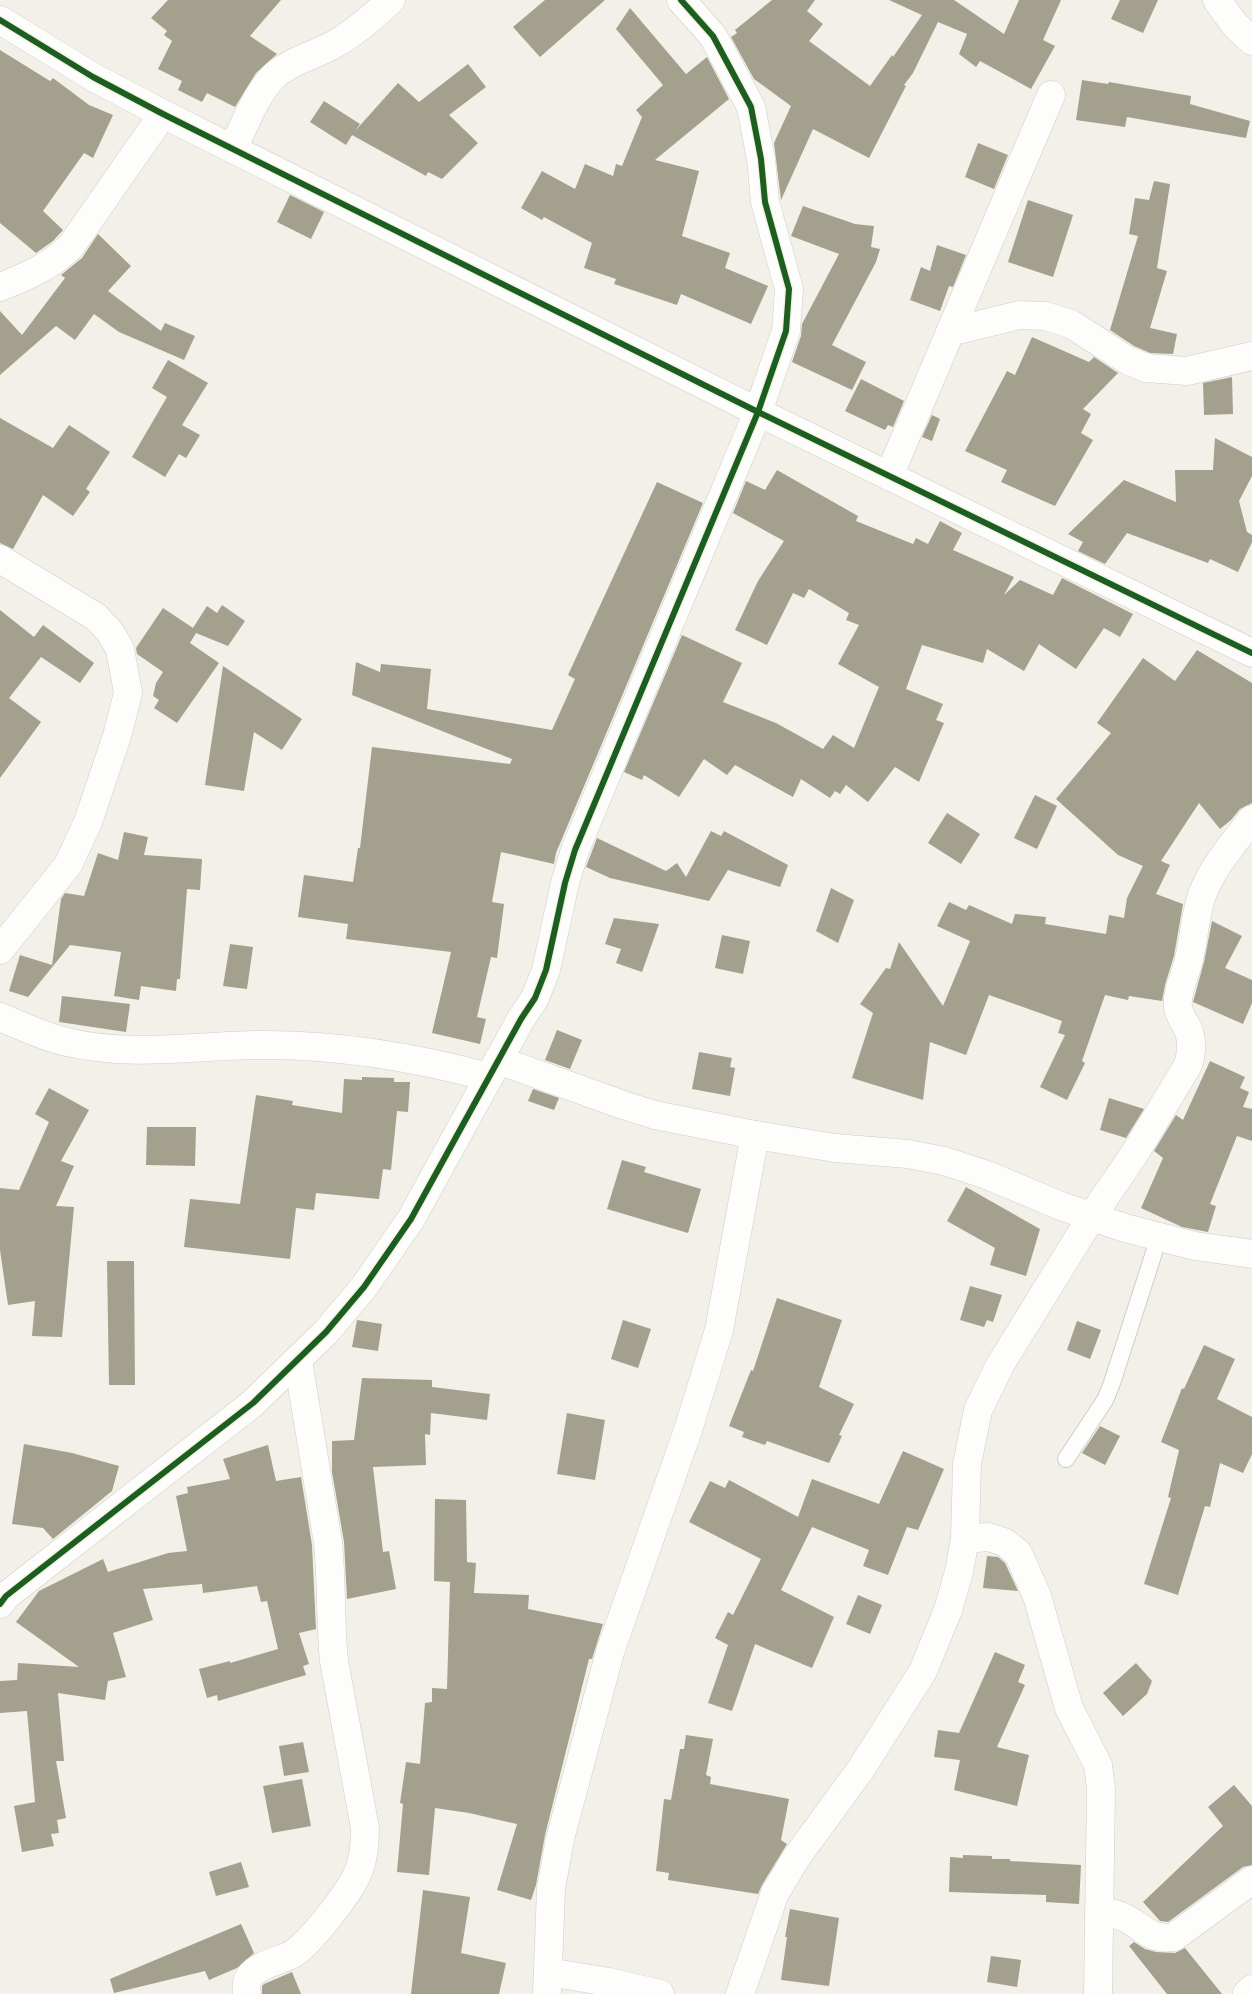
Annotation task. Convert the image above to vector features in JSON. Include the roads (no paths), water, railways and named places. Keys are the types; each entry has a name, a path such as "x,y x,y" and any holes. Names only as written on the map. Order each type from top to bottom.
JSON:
{"street":[{"path":"233,149 258,98 275,76 297,62 333,45 363,26 391,0"},
{"path":"0,1604 6,1596 253,1403 326,1332 364,1287 400,1235 456,1140 521,1019 535,998 546,970 564,883 575,850 758,412 786,331 789,289 765,202 761,159 751,107 713,36 681,0"},
{"path":"1217,0 1235,25 1252,40"},
{"path":"0,20 93,77 163,114 758,412 1252,653"},
{"path":"889,476 1051,95"},
{"path":"0,287 41,270 58,259 71,246 163,114"},
{"path":"950,332 1019,315 1045,316 1071,324 1127,360 1146,368 1187,371 1252,356"},
{"path":"0,559 96,618 110,632 120,649 128,693 117,736 88,822 68,865 0,950"},
{"path":"740,1994 775,1893 796,1858 861,1769 923,1671 948,1610 959,1572 965,1539 967,1464 978,1410 1000,1365 1092,1216 1135,1153 1188,1065 1191,1055 1191,1043 1189,1034 1180,1017 1178,996 1189,961 1197,913 1210,878 1252,819"},
{"path":"0,1017 68,1042 99,1047 135,1050 257,1045 334,1047 452,1067 494,1068 655,1115 755,1135 836,1148 908,1154 944,1161 987,1175 1061,1206 1159,1237 1195,1246 1252,1254"},
{"path":"660,1994 608,1982 548,1983 552,1889 560,1839 610,1652 688,1430 719,1330 755,1135"},
{"path":"247,1994 246,1987 249,1976 256,1970 293,1954 308,1940 345,1894 359,1870 364,1850 365,1828 334,1661 331,1632 331,1571 328,1543 298,1361"},
{"path":"965,1539 988,1537 1004,1542 1018,1553 1037,1596 1070,1708 1098,1765 1101,1789 1098,1994"},
{"path":"1099,1913 1123,1917 1152,1936 1163,1939 1174,1937 1252,1880"},
{"path":"1247,1994 1252,1989"}],"lane":[{"path":"1066,1459 1105,1400 1159,1237"}]}
